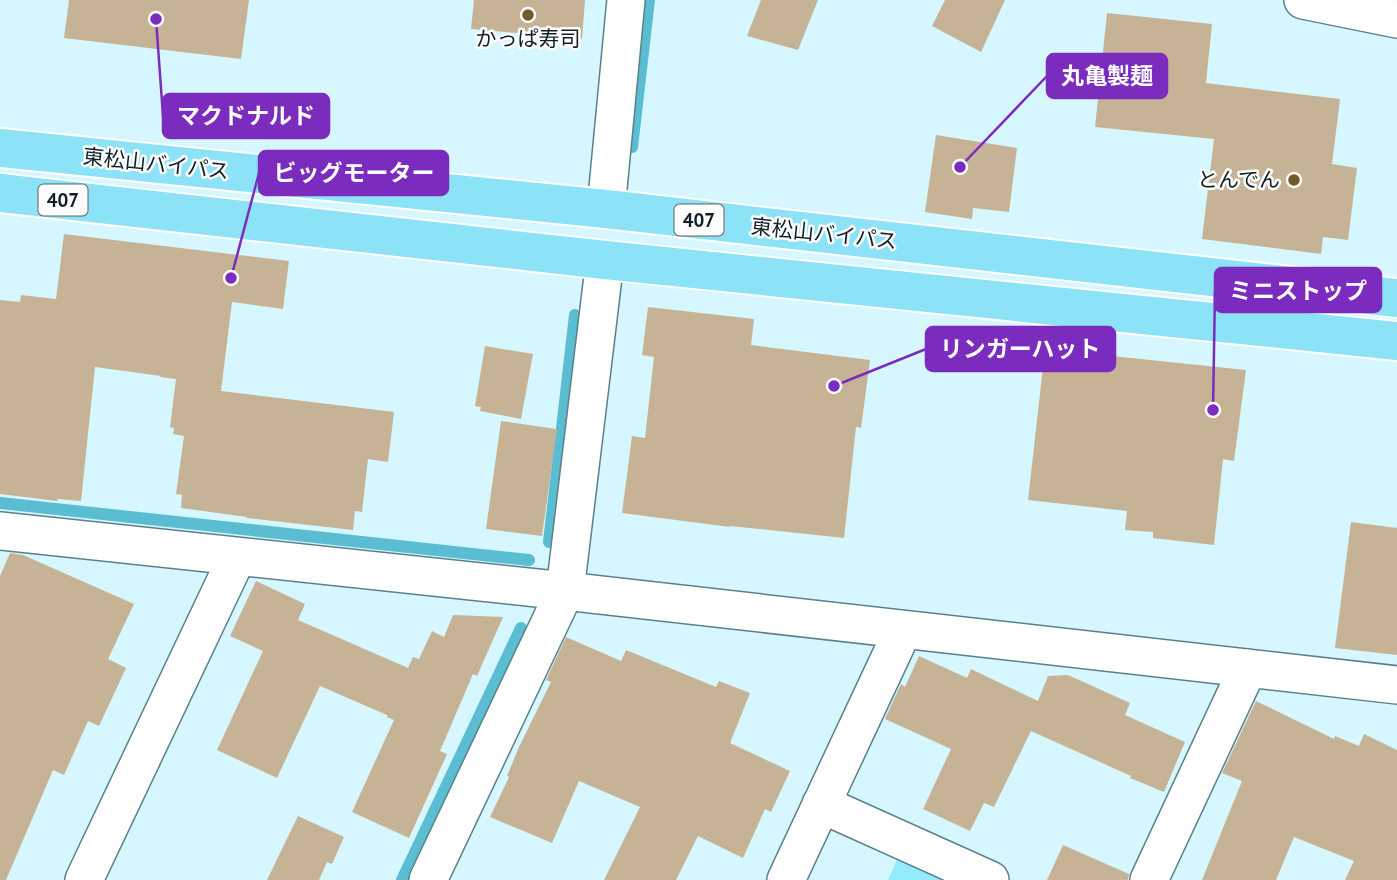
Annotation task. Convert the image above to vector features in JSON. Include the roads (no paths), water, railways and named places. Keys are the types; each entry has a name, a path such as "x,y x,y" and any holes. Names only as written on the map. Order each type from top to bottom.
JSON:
{"highway":[{"name":"東松山バイパス","path":"0,148 606,209 1397,298"},
{"name":"407","path":"0,193 605,260 1397,341"}],"street":[{"path":"606,209 626,0"},
{"path":"1303,0 1397,19"},
{"path":"428,880 565,591 605,260"},
{"path":"0,531 565,591 1397,685"},
{"path":"84,880 237,557"},
{"path":"786,880 904,630"},
{"path":"1149,880 1248,668"},
{"path":"821,804 989,880"}],"waterway":[{"path":"632,147 649,0"},
{"path":"549,542 575,315"},
{"path":"0,503 529,560"},
{"path":"402,880 521,628"}],"place":[{"name":"かっぱ寿司","path":"528,15"},
{"name":"マクドナルド","path":"156,19"},
{"name":"丸亀製麺","path":"960,167"},
{"name":"とんでん","path":"1294,180"},
{"name":"ビッグモーター","path":"231,278"},
{"name":"リンガーハット","path":"834,386"},
{"name":"ミニストップ","path":"1213,410"}]}
